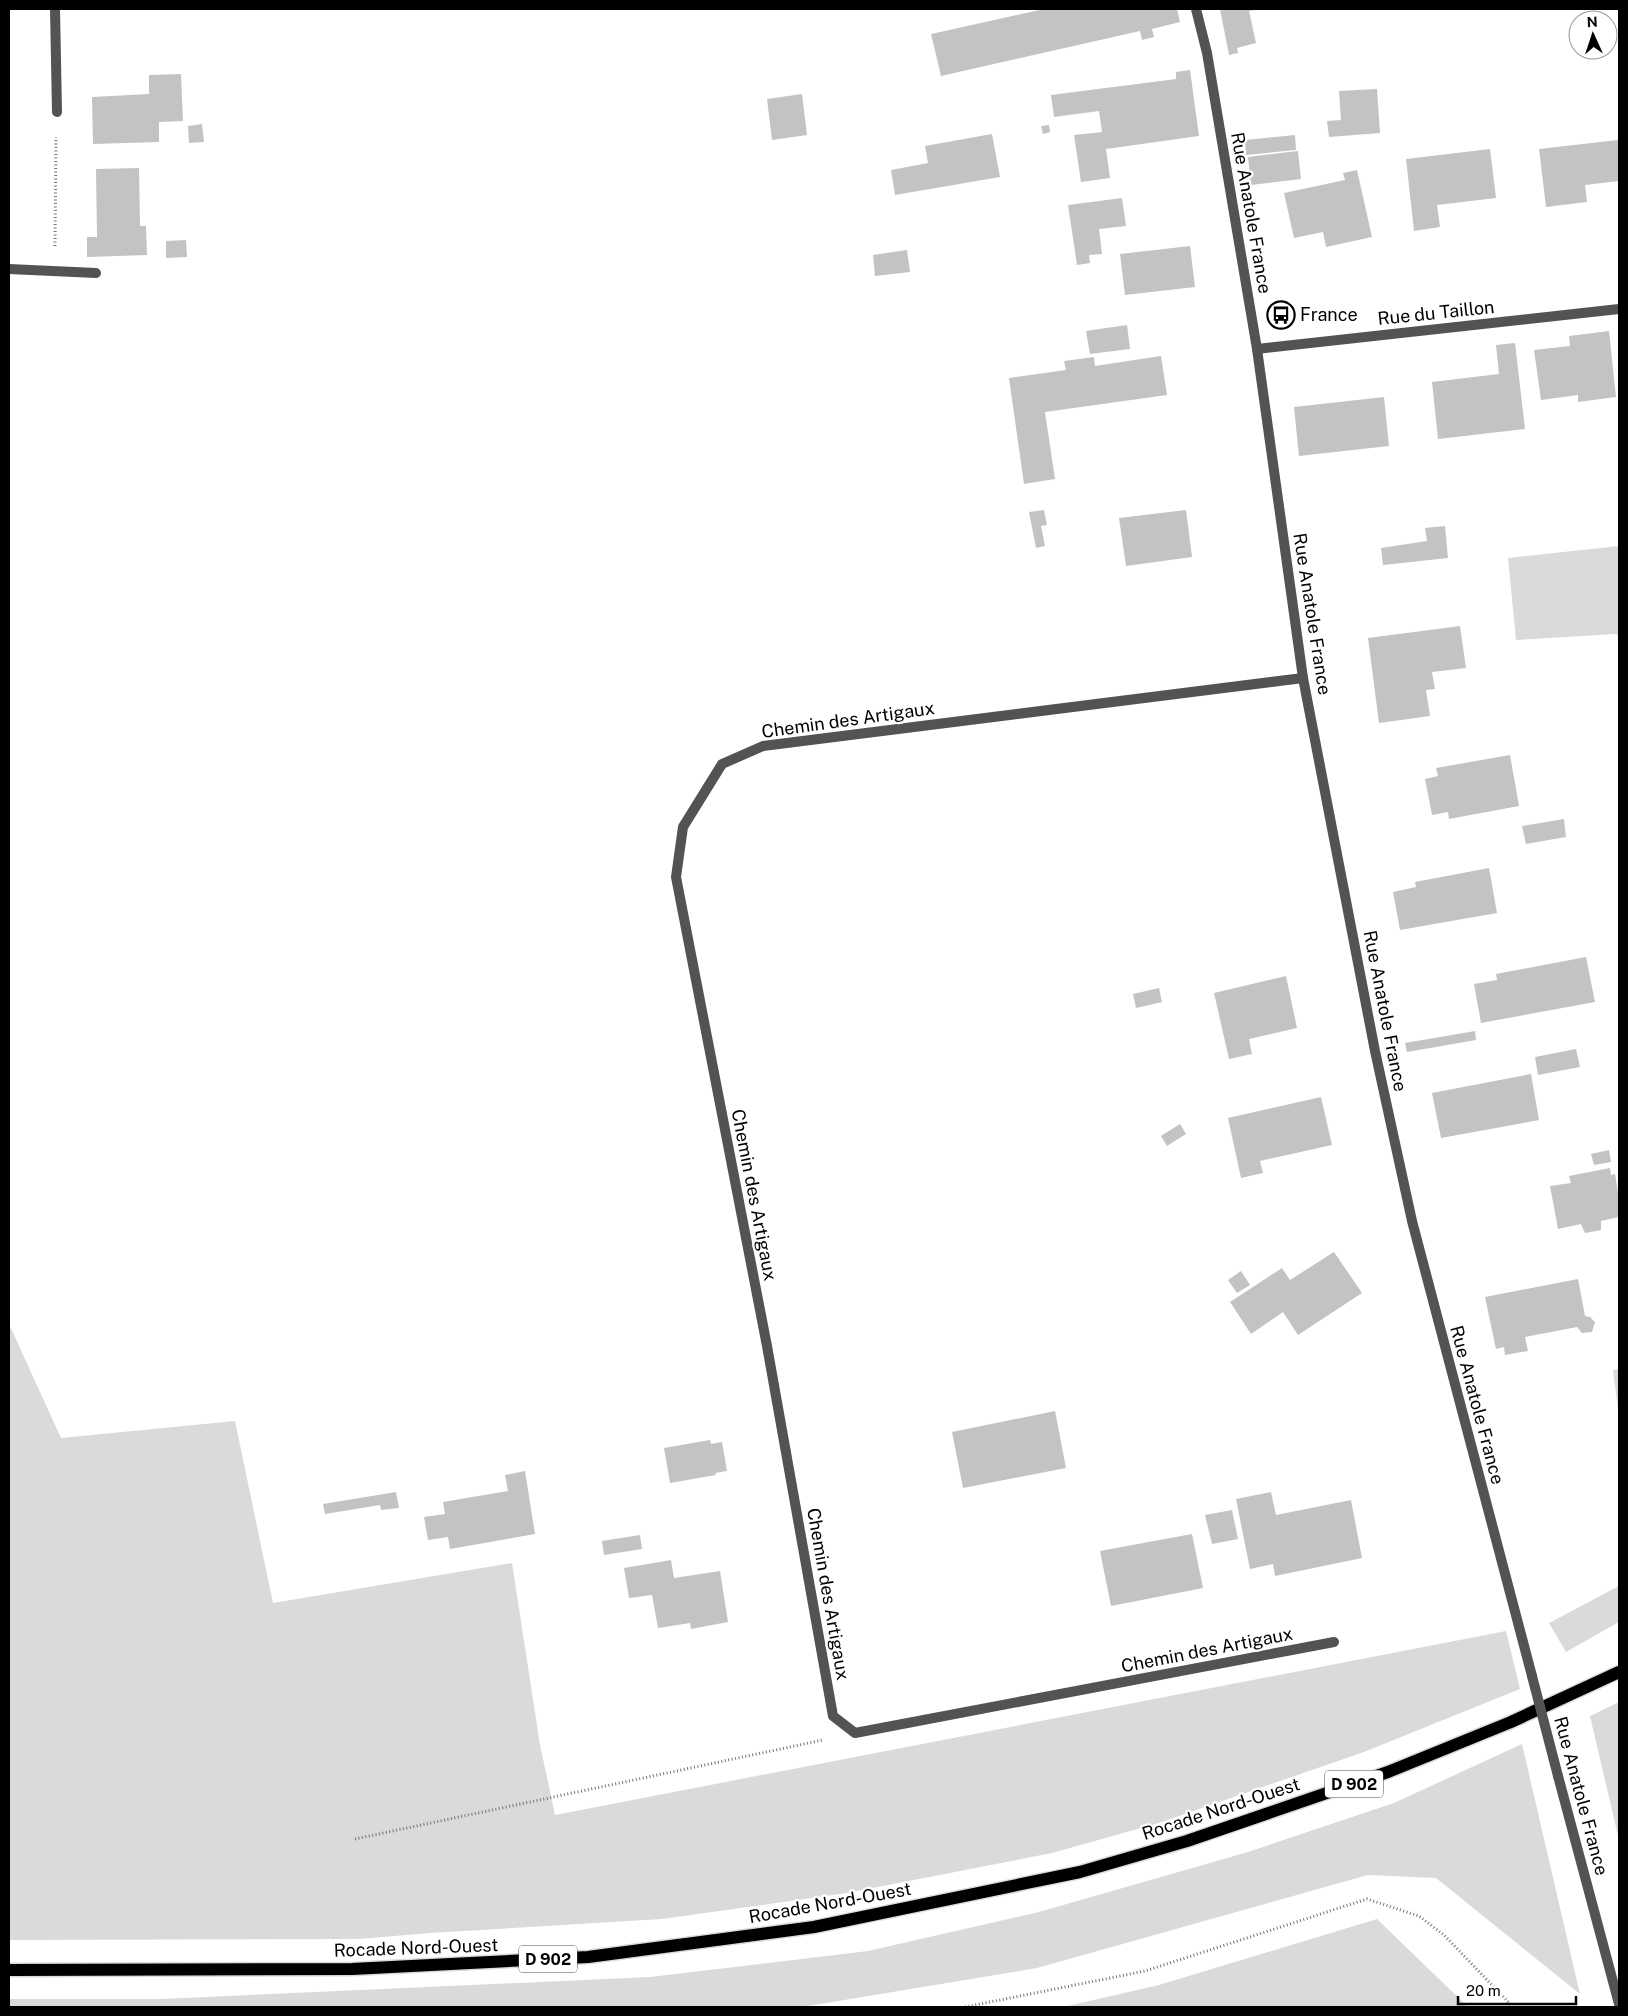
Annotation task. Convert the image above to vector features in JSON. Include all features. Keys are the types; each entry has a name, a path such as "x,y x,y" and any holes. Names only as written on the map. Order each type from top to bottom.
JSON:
{"main road":[{"name":"Rocade Nord-Ouest","path":"9,1970 352,1969 588,1957 814,1927 1080,1872 1187,1841 1388,1772 1511,1722 1619,1672"}],"street":[{"path":"55,9 57,112"},
{"name":"Rue Anatole France","path":"1196,9 1207,53 1257,349 1304,678 1376,1051 1412,1221 1619,2002"},
{"path":"9,269 96,273"},
{"name":"Rue du Taillon","path":"1257,349 1619,309"},
{"name":"Chemin des Artigaux","path":"1304,678 763,746 722,764 683,827 676,877 767,1346 833,1716 855,1733 1334,1642"}],"path":[{"path":"55,271 57,112"},
{"path":"355,1839 855,1733"},
{"path":"965,2007 1145,1971 1366,1899 1419,1916 1444,1935 1513,2007"}],"shaded area":[{"path":"1619,546 1619,637 1616,634 1516,640 1508,558"},
{"path":"9,1324 61,1438 235,1421 273,1603 512,1563 540,1745 555,1815 1506,1631 1520,1689 1364,1752 1159,1823 1052,1853 847,1893 662,1919 359,1939 9,1940"},
{"path":"1619,1369 1619,1417 1613,1370"},
{"path":"1619,1586 1619,1622 1566,1652 1549,1623"},
{"path":"1619,1702 1619,1840 1590,1716"},
{"path":"1522,1744 1580,1994 1436,1878 1368,1875 1037,1968 802,2007 9,2007 9,1999 161,1999 650,1977 868,1951 1039,1912 1248,1852 1394,1803"},
{"path":"1377,1919 1468,2007 1063,2007 1159,1985"}],"building":[{"path":"1044,9 1177,9 1180,22 1152,29 1154,37 1142,40 1140,31 941,76 931,34"},
{"path":"1220,9 1260,9 1249,11 1256,43 1237,48 1238,53 1229,55"},
{"path":"1190,70 1199,136 1106,149 1110,178 1081,182 1074,135 1102,132 1099,111 1054,117 1051,95 1176,79 1176,72"},
{"path":"181,74 183,121 159,122 159,142 93,144 92,97 149,94 149,75"},
{"path":"1377,89 1380,133 1329,137 1327,121 1341,120 1339,91"},
{"path":"802,94 807,135 772,140 767,99"},
{"path":"202,124 204,142 189,143 188,126"},
{"path":"1049,125 1050,132 1043,134 1041,126"},
{"path":"992,134 1000,177 895,195 891,170 928,163 925,146"},
{"path":"1295,135 1296,150 1246,155 1245,140"},
{"path":"1618,140 1619,181 1585,185 1587,202 1546,207 1539,149"},
{"path":"1490,149 1496,198 1437,205 1440,227 1414,231 1406,159"},
{"path":"1298,151 1301,179 1251,185 1248,157"},
{"path":"139,168 140,226 146,226 147,255 87,257 87,237 97,237 96,169"},
{"path":"1357,170 1372,237 1326,247 1323,232 1294,238 1284,193 1345,180 1343,173"},
{"path":"1122,198 1126,226 1099,229 1102,254 1089,255 1090,263 1077,265 1068,205"},
{"path":"186,240 187,257 166,258 166,241"},
{"path":"1190,246 1195,287 1125,295 1120,254"},
{"path":"907,250 910,272 875,276 873,255"},
{"path":"1127,325 1130,349 1090,354 1086,331"},
{"path":"1609,331 1616,397 1578,402 1578,395 1541,400 1534,350 1570,346 1569,336"},
{"path":"1515,343 1525,429 1438,439 1432,382 1499,374 1496,345"},
{"path":"1161,356 1167,395 1045,412 1055,479 1024,484 1009,378 1066,370 1064,361 1094,357 1095,366"},
{"path":"1384,397 1389,446 1299,456 1294,407"},
{"path":"1044,510 1047,525 1041,526 1045,546 1036,548 1029,512"},
{"path":"1186,510 1192,557 1126,566 1119,518"},
{"path":"1445,526 1448,558 1383,565 1381,548 1427,541 1425,528"},
{"path":"1460,626 1466,668 1432,672 1435,689 1426,690 1430,716 1379,723 1368,638"},
{"path":"1510,755 1519,806 1449,819 1448,812 1432,815 1425,779 1438,776 1436,768"},
{"path":"1564,819 1566,837 1526,844 1522,826"},
{"path":"1489,868 1497,913 1400,930 1393,892 1416,887 1415,882"},
{"path":"1586,957 1595,1002 1481,1023 1474,984 1497,980 1496,974"},
{"path":"1286,976 1297,1028 1249,1039 1252,1054 1229,1059 1214,993"},
{"path":"1159,988 1162,1002 1136,1008 1133,994"},
{"path":"1475,1031 1476,1040 1407,1052 1405,1043"},
{"path":"1576,1049 1580,1067 1538,1075 1535,1057"},
{"path":"1531,1074 1539,1120 1441,1138 1432,1093"},
{"path":"1321,1097 1332,1145 1260,1161 1263,1173 1241,1178 1228,1118"},
{"path":"1180,1124 1186,1134 1167,1146 1161,1136"},
{"path":"1609,1150 1611,1162 1594,1165 1591,1154"},
{"path":"1610,1168 1611,1175 1615,1174 1619,1198 1619,1217 1601,1221 1601,1230 1585,1233 1581,1224 1558,1229 1550,1186 1571,1183 1569,1176"},
{"path":"1334,1252 1362,1293 1298,1335 1283,1312 1251,1334 1230,1302 1282,1268 1290,1280"},
{"path":"1241,1271 1250,1285 1237,1293 1228,1280"},
{"path":"1578,1279 1585,1316 1590,1317 1595,1322 1592,1332 1582,1333 1577,1327 1525,1337 1528,1351 1505,1355 1504,1347 1496,1349 1485,1297"},
{"path":"1055,1411 1066,1468 963,1488 952,1432"},
{"path":"710,1440 711,1444 722,1442 727,1471 715,1473 716,1475 670,1483 664,1448"},
{"path":"525,1471 535,1534 450,1549 448,1537 428,1540 424,1517 445,1514 443,1502 508,1491 505,1475"},
{"path":"396,1492 399,1508 381,1510 380,1505 325,1514 323,1504"},
{"path":"1271,1492 1276,1515 1351,1500 1362,1558 1275,1576 1273,1564 1250,1569 1236,1499"},
{"path":"1232,1510 1238,1539 1212,1544 1205,1515"},
{"path":"1192,1534 1203,1588 1111,1606 1100,1551"},
{"path":"640,1535 642,1549 604,1555 602,1541"},
{"path":"671,1560 674,1578 720,1571 728,1622 691,1629 690,1623 658,1628 652,1595 629,1598 624,1568"}],"place":[{"name":"France","path":"1281,315"}]}
